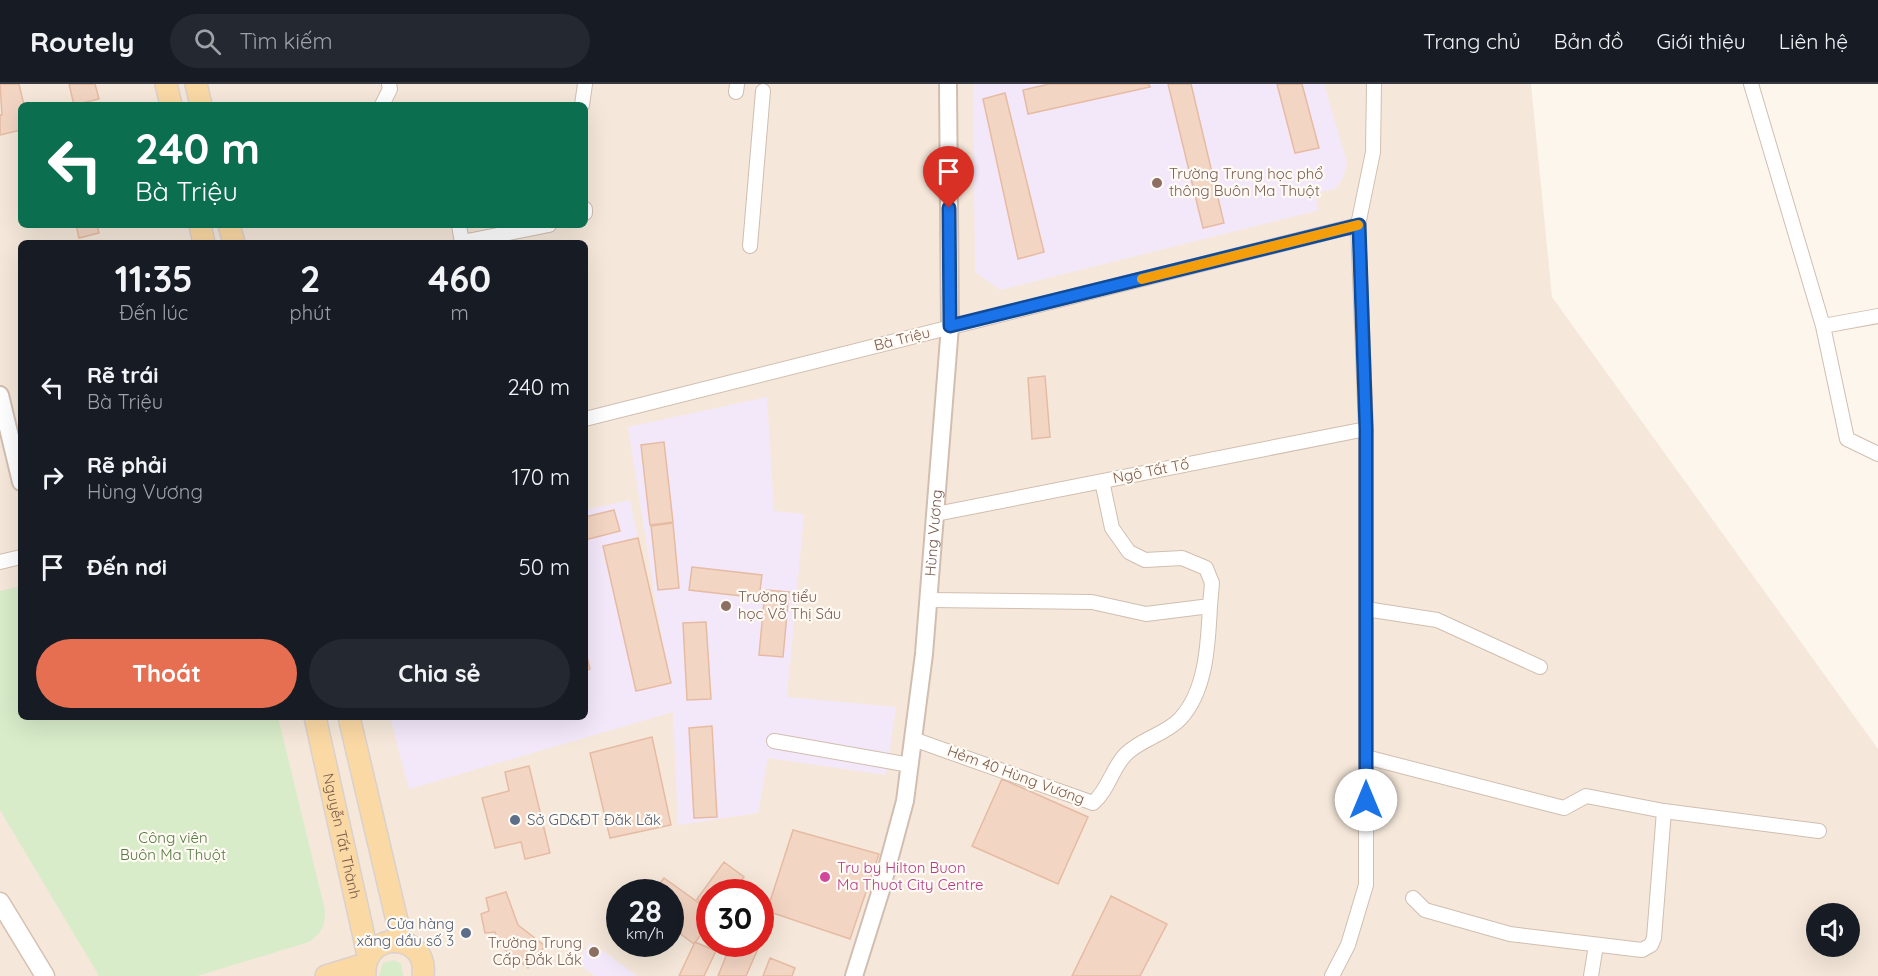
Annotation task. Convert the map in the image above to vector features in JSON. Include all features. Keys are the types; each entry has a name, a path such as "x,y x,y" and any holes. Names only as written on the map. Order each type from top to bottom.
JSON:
{"main road":[{"path":"166,84 170,102"},
{"path":"196,84 200,102"},
{"name":"Nguyễn Tất Thành","path":"316,720 366,965"},
{"path":"350,720 402,942"},
{"path":"0,902 45,976"},
{"path":"326,976 366,965 382,943 402,942 416,950 428,972"}],"street":[{"path":"384,102 390,89 389,84"},
{"path":"582,102 585,84"},
{"name":"Hùng Vương","path":"854,976 882,890 905,801 929,600 950,326 948,84"},
{"path":"1332,976 1348,945 1366,885 1366,429 1359,225 1372,152 1374,84"},
{"path":"1751,84 1823,326 1847,439 1878,454"},
{"path":"750,246 763,91"},
{"name":"Bà Triệu","path":"588,418 1359,225"},
{"path":"472,240 534,228"},
{"path":"1823,326 1878,316"},
{"path":"0,395 18,470"},
{"name":"Ngô Tất Tố","path":"936,514 1366,429"},
{"path":"929,600 1092,602 1146,614 1210,606 1212,583 1206,568 1182,558 1145,560 1129,552 1112,528 1102,481"},
{"path":"0,562 18,558"},
{"name":"Hẻm 40 Hùng Vương","path":"914,739 1093,803 1105,793 1125,755 1180,720 1194,696 1208,652 1210,606"},
{"path":"1366,609 1437,620 1540,667"},
{"path":"774,741 910,765"},
{"path":"1366,758 1564,808 1586,796 1664,811 1820,831"},
{"path":"1413,898 1425,910 1510,934 1642,950 1651,945 1657,912 1664,811"},
{"path":"1591,976 1596,945"}],"shaded area":[{"path":"0,84 1531,84 1552,297 1878,749 1878,976 0,976"},
{"name":"Trường Trung học phổ thông Buôn Ma Thuột","path":"973,84 1324,84 1347,163 1343,178 1335,189 1315,193 1319,210 1000,290 975,272"},
{"name":"Trường tiểu học Võ Thị Sáu","path":"767,397 774,511 804,514 787,697 896,707 886,775 768,758 758,813 678,825 673,712 409,789 391,720 588,720 588,509 630,500 670,692 628,427"},
{"name":"Trường Trung Cấp Đắk Lắk","path":"591,942 606,953 606,957 611,957 637,976 595,976 576,962"}],"green space":[{"name":"Công viên Buôn Ma Thuột","path":"18,587 18,720 279,720 325,910 322,929 313,939 197,976 99,976 0,810 0,591"},
{"path":"394,960 401,964 403,976 379,976 383,963"}],"building":[{"path":"0,84 19,84 23,102 18,102 18,131 0,135 0,115 2,115"},
{"path":"69,84 95,84 99,99 73,102"},
{"path":"1049,84 1149,84 1150,87 1028,114 1023,90"},
{"path":"1168,84 1191,84 1224,223 1203,228"},
{"path":"1277,84 1302,84 1319,148 1295,153"},
{"path":"1005,93 1044,252 1018,259 983,99"},
{"path":"77,228 98,228 99,233 79,238"},
{"path":"1045,376 1050,437 1032,439 1028,378"},
{"path":"664,442 673,522 650,525 641,445"},
{"path":"614,510 620,531 588,539 588,516"},
{"path":"673,523 679,588 658,590 651,526"},
{"path":"638,538 671,683 636,691 603,546"},
{"path":"692,567 762,575 759,598 689,590"},
{"path":"765,590 789,592 783,657 759,655"},
{"path":"706,622 711,699 687,700 683,623"},
{"path":"712,726 717,817 694,818 689,728"},
{"path":"652,737 671,825 610,838 590,753"},
{"name":"Sở GD&ĐT Đăk Lăk","path":"529,766 550,853 525,859 521,842 495,848 482,798 509,791 505,772"},
{"path":"1002,779 1088,817 1058,884 972,846"},
{"name":"Tru by Hilton Buon Ma Thuot City Centre","path":"793,830 879,854 850,939 774,913 774,889"},
{"path":"724,862 744,877 743,879 712,879"},
{"path":"506,892 518,925 545,946 528,968 499,945 495,932 485,933 481,914 489,911 486,898"},
{"path":"684,892 696,901 696,941 694,944 684,936"},
{"path":"1111,896 1167,924 1140,976 1072,976"},
{"path":"695,942 696,957 713,957 704,976 679,976"},
{"path":"726,957 754,957 746,976 718,976"},
{"path":"770,958 795,968 792,976 763,976"}],"slow traffic":[{"path":"1142,279 1358,225"}],"place":[{"name":"Trường Trung học phổ thông Buôn Ma Thuột","path":"1157,183"},
{"name":"Trường tiểu học Võ Thị Sáu","path":"726,606"},
{"name":"Sở GD&ĐT Đăk Lăk","path":"515,820"},
{"name":"Tru by Hilton Buon Ma Thuot City Centre","path":"825,877"},
{"name":"Cửa hàng xăng dầu số 3","path":"466,933"},
{"name":"Trường Trung Cấp Đắk Lắk","path":"594,952"}],"route":[{"path":"949,208 950,326 1359,225 1366,429 1366,800"}]}
